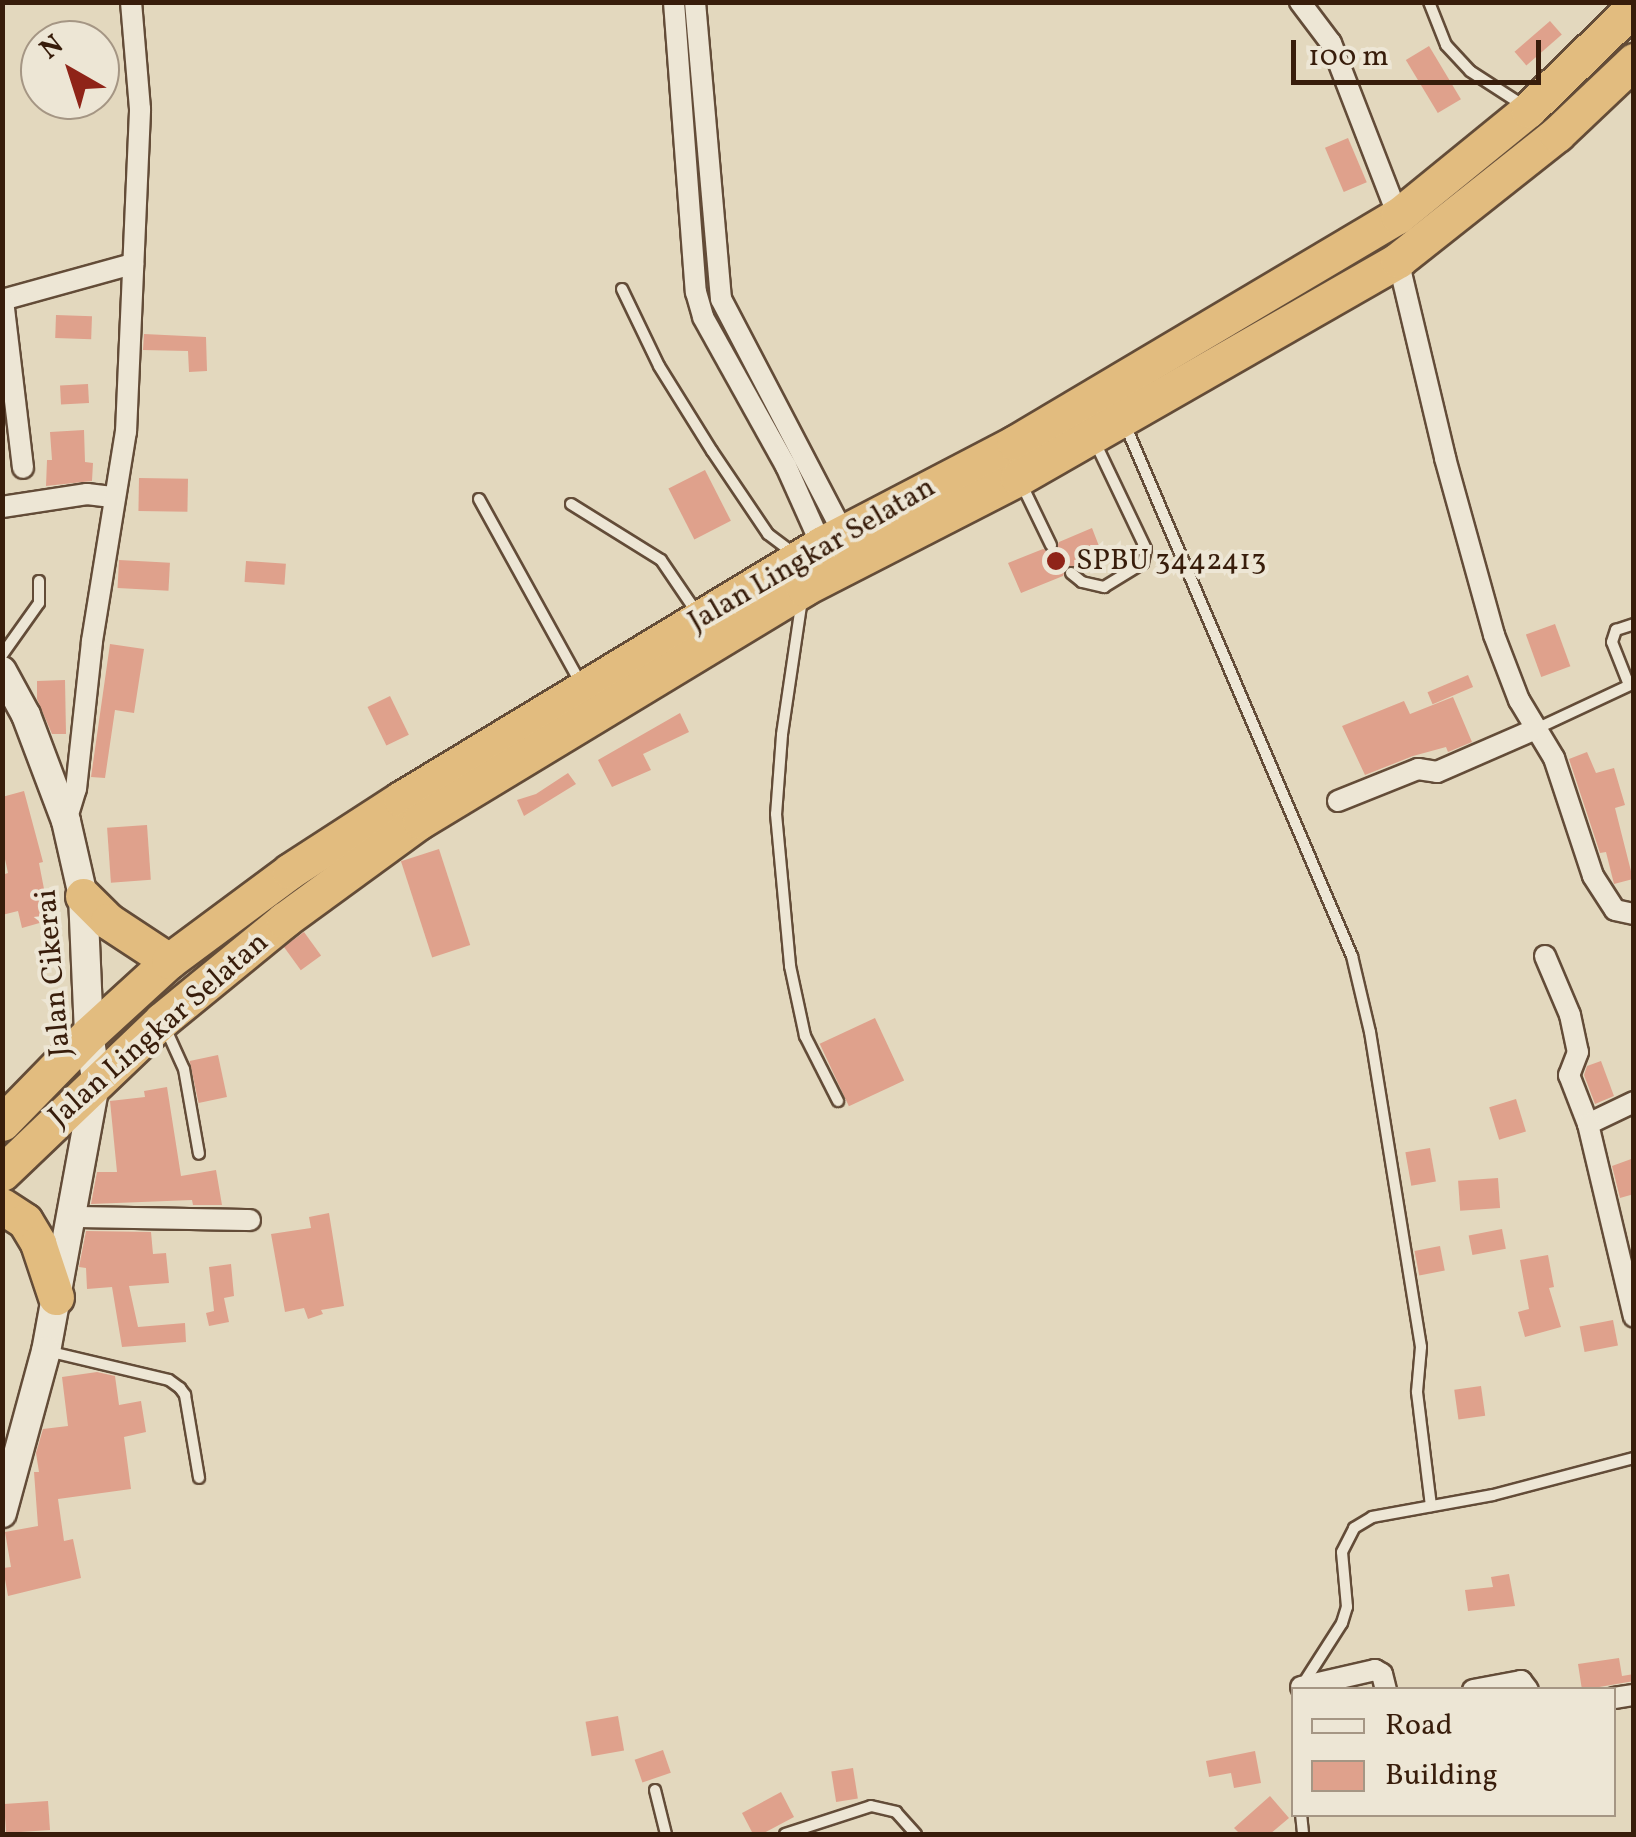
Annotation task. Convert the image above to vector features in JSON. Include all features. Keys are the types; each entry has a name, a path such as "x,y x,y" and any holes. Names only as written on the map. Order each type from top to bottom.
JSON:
{"highway":[{"name":"Jalan Lingkar Selatan","path":"2,1173 162,1020 284,920 420,821 824,560 1398,216 1528,110 1634,7"},
{"name":"Jalan Lingkar Selatan","path":"2,1123 89,1034 170,961 290,871 700,618 824,560 1018,478 1398,260 1557,134 1634,61"},
{"path":"83,896 108,921 170,961"},
{"path":"2,1206 25,1221 38,1243 56,1297"}],"street":[{"path":"66,821 83,743 112,497 126,432 140,108 131,2"},
{"path":"674,2 696,292 703,317 786,466 824,560"},
{"path":"696,2 720,299 824,560"},
{"path":"1300,2 1331,43 1398,216"},
{"path":"1398,260 1445,458 1494,635 1519,700 1554,758 1604,898 1615,910 1634,914"},
{"path":"23,468 3,300 134,264"},
{"path":"2,507 87,494 112,497"},
{"name":"Jalan Cikerai","path":"2,671 26,715 66,821 83,896 89,1034 96,1079 74,1218 46,1350 3,1510"},
{"path":"1338,800 1418,769 1437,772 1536,729"},
{"path":"1544,956 1570,1014 1578,1052 1568,1075 1588,1124 1634,1317"},
{"path":"1588,1124 1634,1102"},
{"path":"74,1218 250,1220"},
{"path":"1305,1687 1375,1670 1382,1674 1385,1687"},
{"path":"1489,1687 1521,1681 1526,1687"}],"lane":[{"path":"1429,2 1433,22 1446,45 1470,71 1528,110"},
{"path":"622,289 659,366 768,534 824,560 782,735 776,814 793,984 805,1036 838,1101"},
{"path":"1071,572 1082,582 1104,587 1143,563 1146,549 1108,428"},
{"path":"1108,428 1356,972 1370,1032 1421,1347 1417,1392 1431,1506"},
{"path":"1018,478 1051,546"},
{"path":"480,499 584,689"},
{"path":"571,504 661,560 700,618"},
{"path":"2,655 39,603 39,580"},
{"path":"1536,729 1631,684 1612,642 1616,630 1634,624"},
{"path":"162,1020 184,1070 198,1154"},
{"path":"46,1350 169,1380 180,1388 185,1395 199,1478"},
{"path":"1302,1687 1346,1608 1344,1541 1372,1517 1634,1458"},
{"path":"655,1790 666,1834"},
{"path":"785,1834 871,1806 896,1812 916,1834"}],"building":[{"path":"1550,21 1562,35 1526,65 1515,52"},
{"path":"1429,46 1461,99 1438,113 1406,60"},
{"path":"1348,138 1367,182 1344,192 1325,148"},
{"path":"56,315 92,316 91,339 55,338"},
{"path":"144,334 206,337 207,371 189,372 188,351 143,350"},
{"path":"88,384 89,403 61,404 60,385"},
{"path":"84,430 85,462 93,463 92,481 46,486 47,460 52,460 50,432"},
{"path":"705,470 731,521 694,539 668,489"},
{"path":"139,478 188,479 187,512 138,511"},
{"name":"SPBU 3442413","path":"1092,528 1104,559 1080,569 1067,565 1063,576 1021,593 1008,563 1043,549 1054,553 1059,542"},
{"path":"119,560 170,563 168,591 118,588"},
{"path":"246,561 286,564 284,585 245,582"},
{"path":"1555,624 1570,666 1541,677 1526,635"},
{"path":"110,644 144,649 134,713 115,710 105,778 91,777"},
{"path":"1468,675 1473,687 1433,704 1427,692"},
{"path":"65,680 66,734 52,734 37,699 37,681"},
{"path":"390,696 409,735 386,746 368,707"},
{"path":"1453,697 1472,742 1448,752 1446,747 1413,756 1365,775 1342,726 1404,701 1410,714"},
{"path":"680,713 689,732 643,754 651,770 612,787 598,760"},
{"path":"1587,752 1596,773 1614,768 1625,805 1615,808 1633,879 1614,884 1606,852 1600,853 1569,759"},
{"path":"568,773 576,784 524,816 517,800 536,794"},
{"path":"24,791 43,862 39,863 50,920 22,928 18,911 2,915 2,875 8,873 2,845 2,797"},
{"path":"147,825 151,880 111,883 107,828"},
{"path":"439,849 470,945 432,957 401,861"},
{"path":"304,932 321,955 301,970 284,947"},
{"path":"875,1018 904,1081 849,1106 820,1044"},
{"path":"218,1055 227,1097 199,1103 190,1061"},
{"path":"1601,1061 1614,1096 1595,1104 1584,1075 1587,1066"},
{"path":"167,1087 181,1176 216,1170 222,1205 193,1205 192,1200 91,1204 97,1172 117,1172 110,1101 145,1097 144,1091"},
{"path":"1516,1099 1526,1132 1499,1140 1489,1107"},
{"path":"1430,1148 1436,1181 1411,1186 1405,1152"},
{"path":"1634,1158 1634,1194 1620,1198 1612,1166"},
{"path":"1498,1178 1500,1208 1460,1211 1458,1181"},
{"path":"329,1213 344,1306 321,1310 323,1314 308,1319 304,1308 285,1312 271,1234 311,1228 309,1217"},
{"path":"1502,1229 1506,1249 1472,1255 1469,1235"},
{"path":"86,1231 151,1232 153,1254 166,1253 169,1283 129,1286 138,1327 185,1323 186,1342 122,1347 112,1287 87,1289 86,1268 79,1267"},
{"path":"1440,1246 1445,1271 1419,1276 1414,1251"},
{"path":"1548,1255 1554,1287 1549,1288 1561,1327 1525,1337 1518,1312 1529,1309 1520,1260"},
{"path":"231,1264 234,1296 224,1298 229,1322 209,1326 206,1313 214,1311 209,1267"},
{"path":"1613,1320 1618,1346 1585,1352 1580,1326"},
{"path":"97,1372 115,1376 119,1405 141,1401 146,1432 124,1437 131,1489 58,1499 64,1541 73,1539 81,1578 8,1596 3,1568 11,1567 5,1532 38,1526 34,1472 39,1472 36,1453 43,1429 68,1426 62,1377"},
{"path":"1481,1386 1485,1416 1458,1419 1454,1390"},
{"path":"1509,1574 1515,1606 1468,1611 1465,1590 1493,1587 1491,1577"},
{"path":"1619,1658 1622,1676 1634,1674 1634,1681 1582,1687 1578,1664"},
{"path":"618,1716 624,1750 592,1756 586,1722"},
{"path":"663,1750 671,1773 642,1782 635,1760"},
{"path":"1255,1751 1261,1783 1234,1788 1231,1773 1209,1777 1206,1761"},
{"path":"853,1768 858,1799 836,1802 831,1771"},
{"path":"781,1792 794,1817 762,1834 753,1834 742,1813"},
{"path":"1270,1796 1289,1818 1270,1834 1240,1834 1234,1828"},
{"path":"48,1801 50,1830 6,1833 4,1804"}],"place":[{"name":"SPBU 3442413","path":"1056,561"}]}
